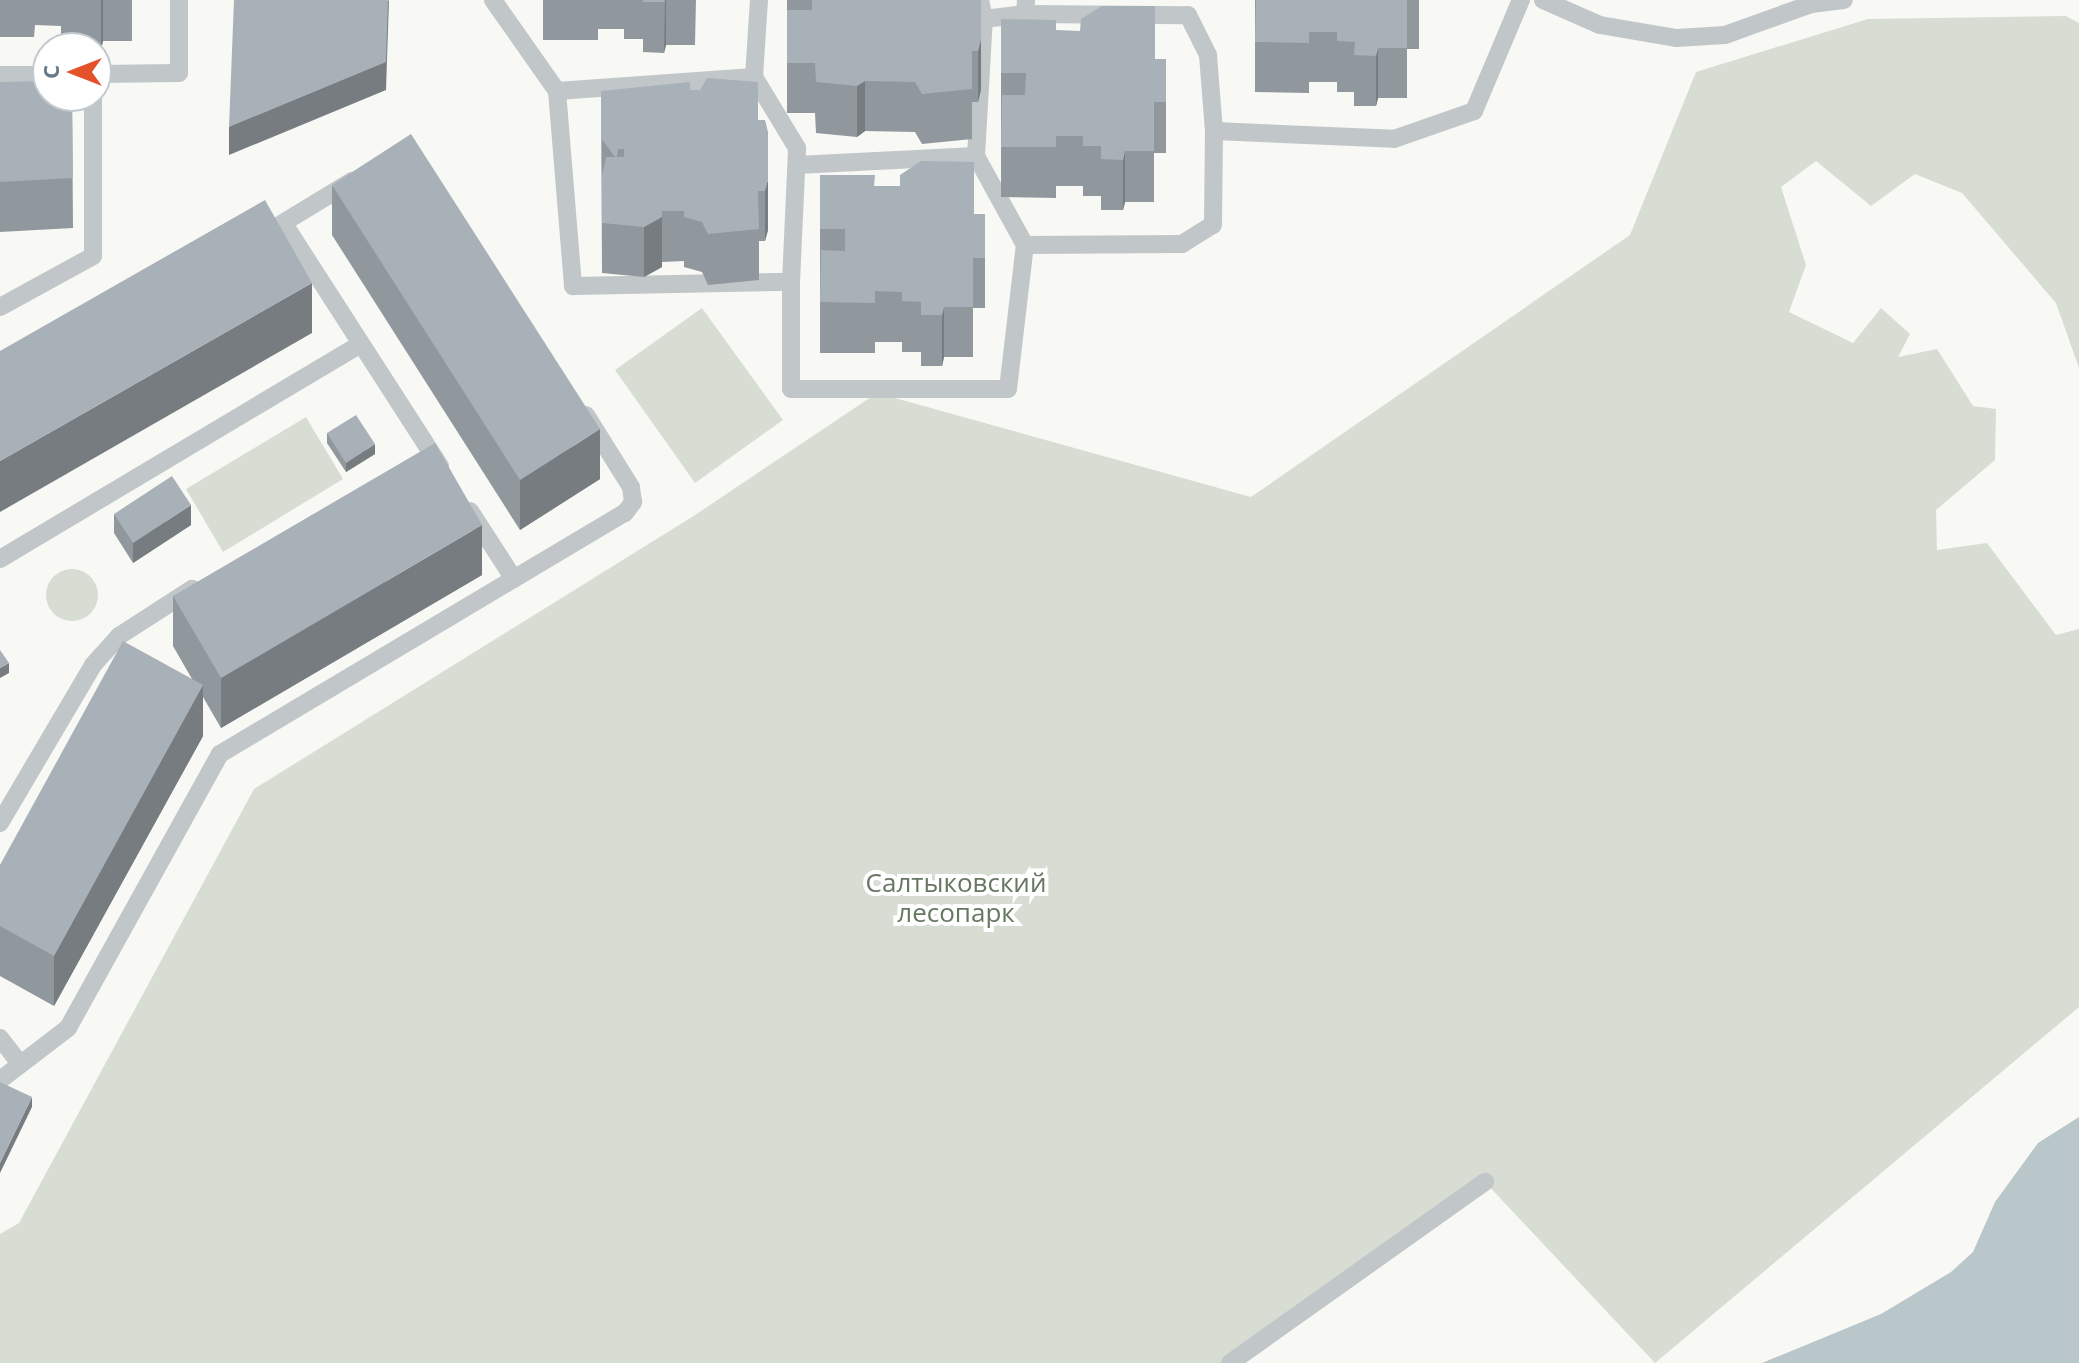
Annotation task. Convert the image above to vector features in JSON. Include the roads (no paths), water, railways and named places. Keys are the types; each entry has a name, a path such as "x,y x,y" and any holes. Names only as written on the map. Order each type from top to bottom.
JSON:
{"lane":[{"path":"112,74 179,73 179,0"},
{"path":"493,0 557,91 573,286 791,282"},
{"path":"759,0 754,77 797,148 791,282 791,389 1008,389 1025,245 976,156 984,19 980,0"},
{"path":"1214,131 1394,139 1474,111 1521,0"},
{"path":"1543,0 1600,25 1677,38 1725,35 1811,4 1844,0"},
{"path":"984,19 1026,7 1188,15 1208,55 1214,131 1213,225 1182,244 1025,245"},
{"path":"0,75 32,75"},
{"path":"557,91 754,77"},
{"path":"0,307 93,256 93,112"},
{"path":"797,165 976,156"},
{"path":"243,246 371,169"},
{"path":"284,224 361,344 422,452 458,494 514,579"},
{"path":"0,559 361,344"},
{"path":"0,1080 68,1028 220,754 625,513 633,502 631,487 574,396"},
{"path":"0,823 93,665 119,636 214,576"},
{"path":"0,1038 20,1064"},
{"path":"1230,1363 1485,1182"}],"park label":[{"name":"Салтыковский лесопарк","path":"956,898"}]}
